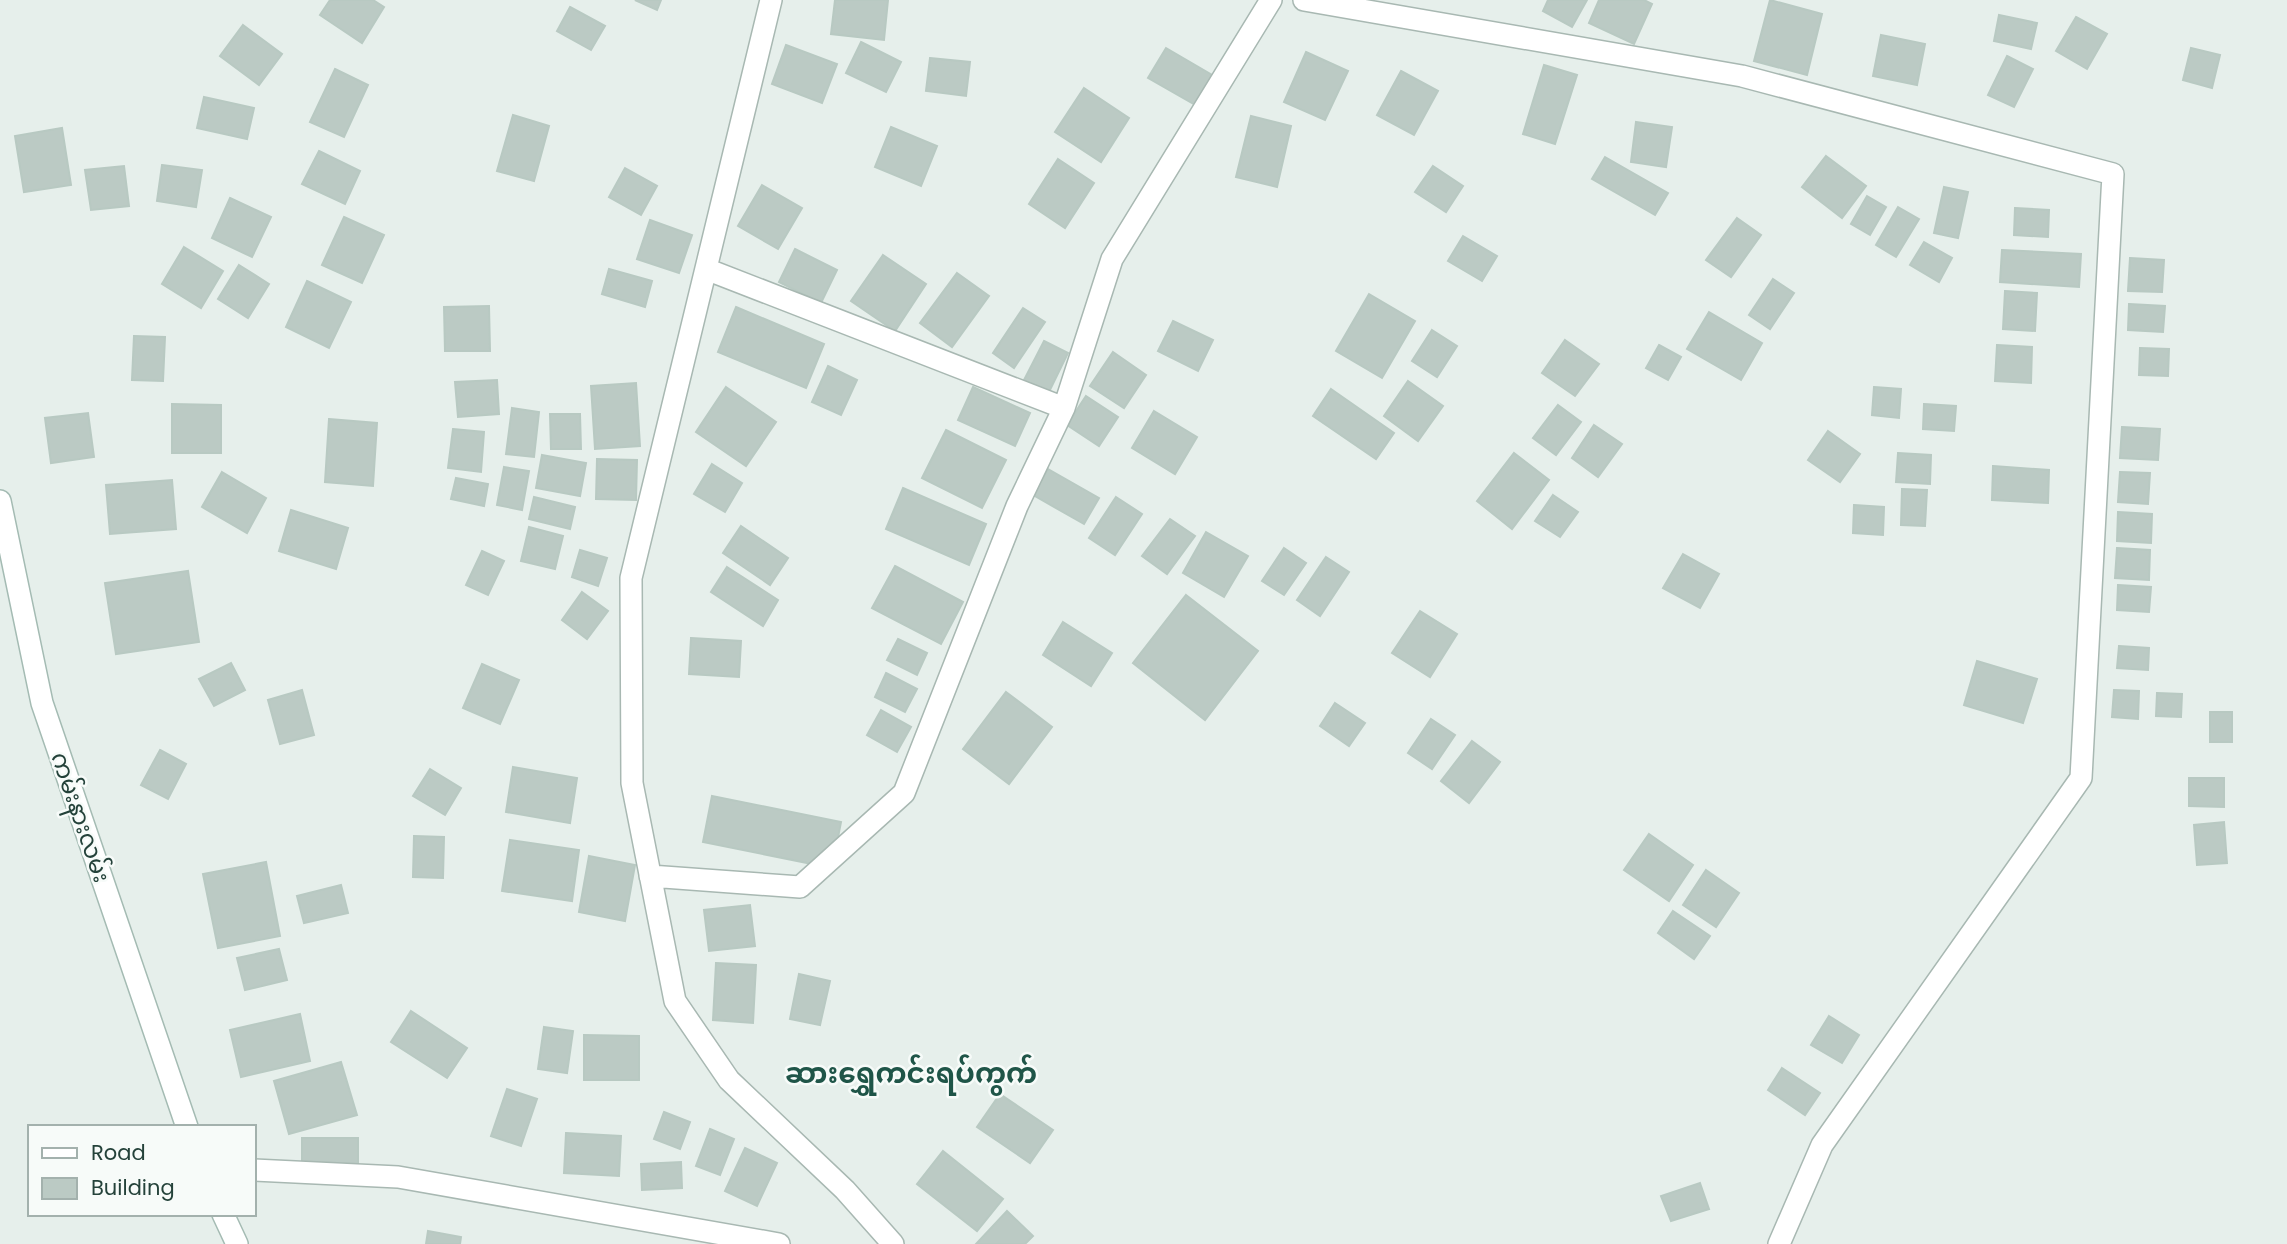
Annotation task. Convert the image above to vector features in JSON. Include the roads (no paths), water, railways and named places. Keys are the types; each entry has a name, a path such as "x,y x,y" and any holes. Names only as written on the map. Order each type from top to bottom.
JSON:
{"street":[{"path":"771,0 631,578 632,783 675,1001 729,1080 845,1190 893,1244"},
{"path":"650,876 800,887 904,793 1017,506 1064,408 1112,259 1271,0"},
{"path":"1304,0 1742,76 2113,174 2081,778 1822,1145 1779,1244"},
{"path":"706,269 1064,408"},
{"name":"ကမ်းနားလမ်း","path":"0,501 42,703 186,1125"},
{"path":"256,1170 398,1177 779,1244"},
{"path":"224,1216 237,1244"}],"district":[{"name":"ဆားရွှေကင်းရပ်ကွက်","path":"911,1073"}]}
